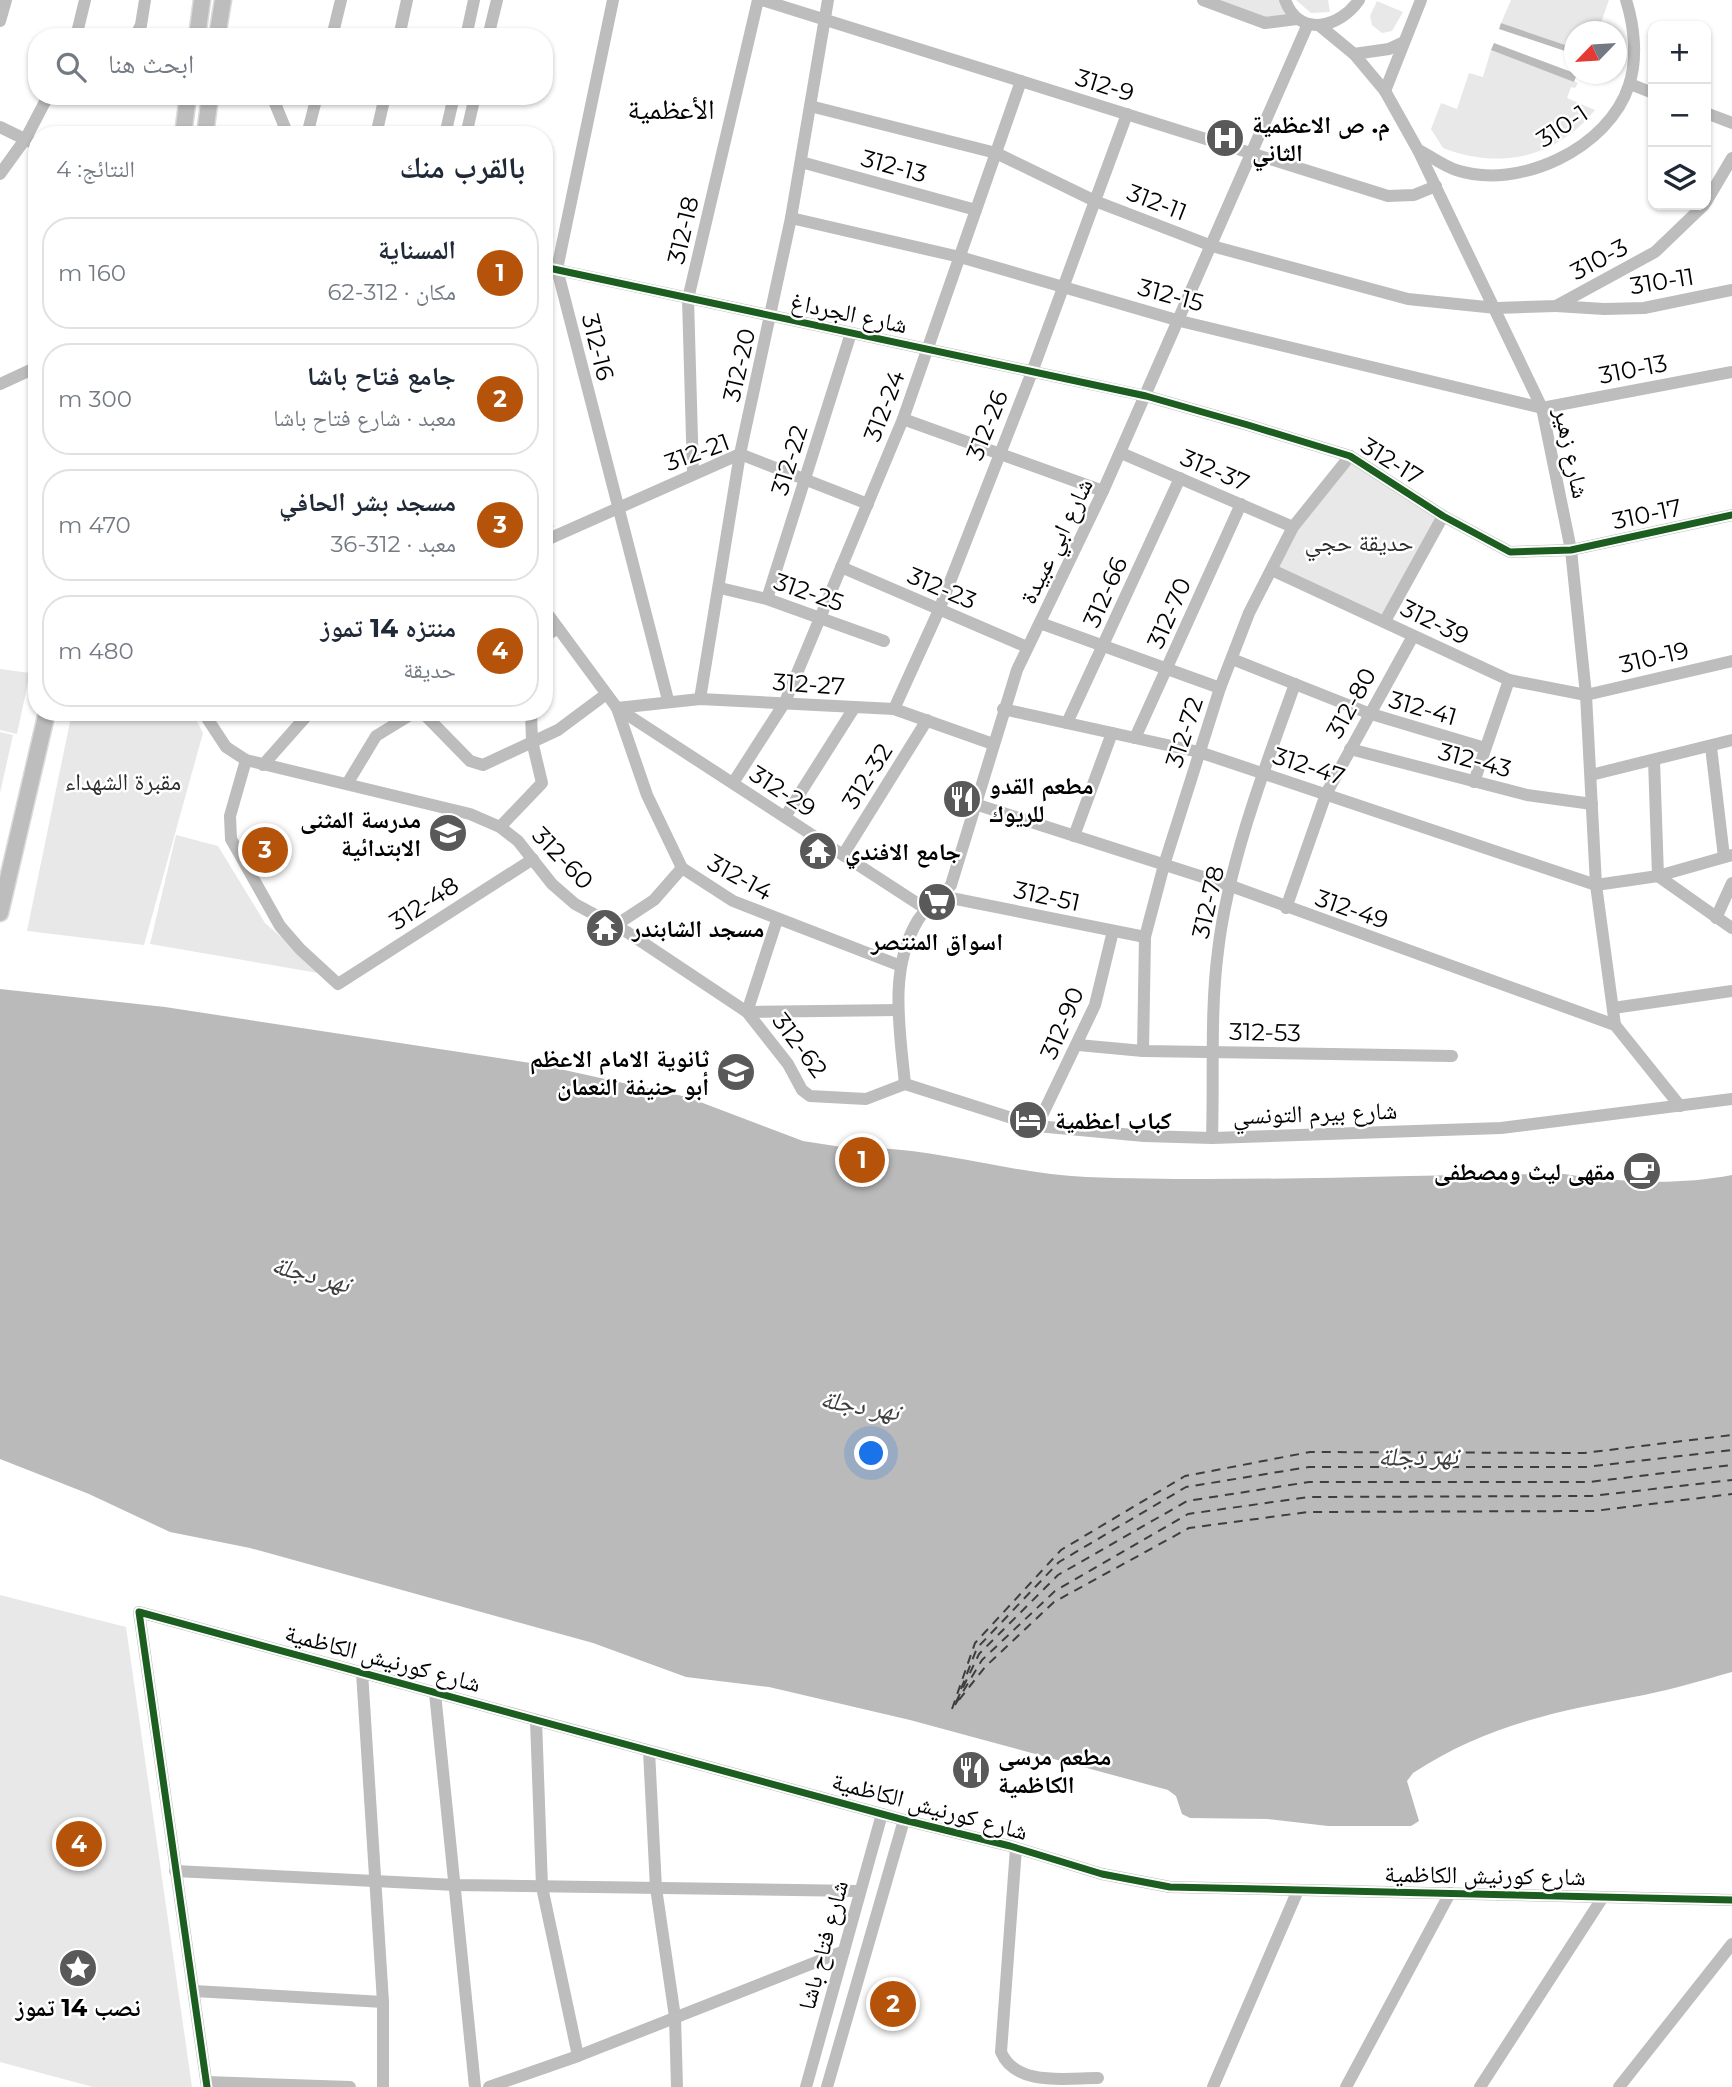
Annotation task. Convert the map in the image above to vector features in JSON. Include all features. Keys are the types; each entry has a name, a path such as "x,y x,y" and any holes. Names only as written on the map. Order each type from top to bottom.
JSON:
{"main road":[{"path":"198,28 202,0"},
{"path":"218,28 223,0"},
{"path":"184,126 187,105"},
{"path":"206,126 209,105"},
{"path":"0,913 45,721"}],"street":[{"path":"0,21 6,0"},
{"path":"78,28 85,0"},
{"path":"140,28 145,0"},
{"path":"334,28 341,0"},
{"path":"400,28 407,0"},
{"path":"468,28 474,0"},
{"path":"490,28 497,0"},
{"name":"312-16","path":"553,259 613,0"},
{"name":"312-9","path":"760,0 1388,196 1414,195 1436,186"},
{"name":"312-18","path":"693,473 688,299 760,0"},
{"name":"312-20","path":"700,699 740,454 791,218 828,0"},
{"path":"1203,0 1265,23 1308,23 1342,18 1359,0"},
{"path":"1286,0 1308,23"},
{"path":"1385,91 1421,0"},
{"name":"310-1","path":"1418,150 1456,170 1505,173 1536,167 1566,154 1592,136 1614,112 1630,84 1634,50 1626,0"},
{"name":"شارع زهير","path":"1308,23 1354,54 1385,91 1436,186 1542,408 1571,550 1586,695 1596,885 1615,1025"},
{"name":"شارع ابي عبيدة","path":"905,1084 898,1010 901,966 908,940 926,909 941,896 954,878 1003,709 1027,648 1121,453 1254,154 1308,23"},
{"path":"1354,54 1389,50 1404,42"},
{"name":"312-24","path":"733,783 785,702 903,419 1021,81"},
{"path":"1630,84 1648,91"},
{"path":"37,126 45,105"},
{"path":"276,105 284,126"},
{"path":"309,126 315,105"},
{"path":"378,126 383,105"},
{"path":"447,126 452,105"},
{"path":"468,126 473,105"},
{"name":"312-11","path":"810,106 996,153 1095,201 1212,246 1408,299 1496,308"},
{"name":"312-26","path":"894,709 939,610 997,454 1032,372 1127,114"},
{"path":"1711,115 1732,123"},
{"path":"0,127 28,140"},
{"path":"0,174 28,144"},
{"name":"310-3","path":"1711,194 1732,158"},
{"name":"312-13","path":"800,162 976,210"},
{"name":"310-3","path":"1496,308 1556,306 1655,252 1699,210"},
{"name":"312-15","path":"791,218 960,257 1180,321 1542,408"},
{"name":"شارع الجرداغ","path":"553,268 1146,396"},
{"name":"312-16","path":"553,275 668,700"},
{"name":"310-11","path":"1556,306 1644,308 1732,290"},
{"name":"312-22","path":"767,599 851,333"},
{"path":"3,380 28,370"},
{"name":"310-13","path":"1542,408 1732,372"},
{"name":"312-17","path":"1146,396 1350,456 1443,516 1510,552 1571,550"},
{"path":"903,419 1103,491"},
{"name":"312-37","path":"1121,453 1293,527"},
{"name":"312-21","path":"553,537 740,454 867,504"},
{"name":"312-72","path":"1143,1051 1145,937 1164,865 1220,688 1249,614 1293,527 1350,456"},
{"name":"312-66","path":"1067,723 1180,478"},
{"name":"312-70","path":"1135,738 1241,504"},
{"name":"310-17","path":"1571,550 1732,515"},
{"path":"1385,621 1443,516"},
{"name":"312-23","path":"841,568 1027,648"},
{"name":"312-39","path":"1272,570 1385,621 1412,638 1509,680 1586,695"},
{"name":"312-25","path":"720,587 767,599 884,641"},
{"path":"553,621 617,708"},
{"path":"1040,623 1220,688"},
{"path":"553,631 558,628"},
{"name":"312-80","path":"1286,908 1326,794 1368,713 1412,638"},
{"name":"312-41","path":"1231,659 1368,713 1485,748"},
{"name":"310-19","path":"1586,695 1732,661"},
{"path":"1474,782 1509,680"},
{"name":"312-78","path":"1212,1138 1218,948 1231,886 1263,773 1295,684"},
{"path":"431,721 470,761 478,765 558,730 605,695"},
{"name":"312-27","path":"617,708 668,700 700,699 894,709 993,744"},
{"name":"312-29","path":"617,708 926,909"},
{"name":"312-14","path":"617,708 647,795 682,868 733,901 776,920 901,966"},
{"path":"785,817 855,708"},
{"name":"312-47","path":"1003,709 1199,752 1596,885"},
{"name":"312-32","path":"843,855 927,720"},
{"name":"312-60","path":"208,721 219,740 246,760 470,814 500,827 533,859 563,895 616,925 747,1012"},
{"path":"263,765 302,721"},
{"path":"347,783 376,736 400,721"},
{"path":"500,827 542,783 532,741 531,721"},
{"path":"1074,836 1112,733"},
{"path":"1591,775 1732,740"},
{"path":"1596,885 1658,876 1728,856 1711,747"},
{"name":"312-43","path":"1350,749 1527,795 1592,804"},
{"name":"312-48","path":"246,760 230,816 231,839 280,926 300,949 338,984 533,859"},
{"path":"1654,760 1658,876"},
{"name":"312-49","path":"975,804 1231,886 1615,1025"},
{"path":"616,925 654,900 682,868"},
{"path":"1658,876 1732,928"},
{"path":"1716,918 1732,883"},
{"name":"312-51","path":"941,896 1145,937"},
{"path":"776,920 747,1012 898,1010"},
{"name":"312-90","path":"1037,1126 1078,1045 1094,1004 1113,931"},
{"path":"1613,1008 1732,991"},
{"name":"312-62","path":"747,1012 788,1064 802,1090 810,1096 866,1099 905,1084"},
{"path":"1615,1025 1680,1106"},
{"name":"312-53","path":"1078,1045 1143,1051 1452,1056"},
{"name":"شارع بيرم التونسي","path":"905,1084 1037,1126 1144,1136 1212,1138 1501,1128 1732,1099"},
{"name":"شارع كورنيش الكاظمية","path":"175,1871 139,1612 1016,1848 1101,1874 1170,1887 1732,1900"},
{"path":"362,1672 383,2002 383,2087"},
{"path":"435,1693 474,2087"},
{"path":"536,1720 542,1887 578,2056"},
{"path":"649,1751 656,1888 676,2017 677,2087"},
{"name":"شارع فتاح باشا","path":"806,2087 858,1891 882,1814"},
{"name":"شارع فتاح باشا","path":"827,2087 904,1820"},
{"path":"1016,1848 1001,2052 1012,2068 1032,2078 1098,2078"},
{"path":"350,2087 207,2084 175,1871 455,1885 858,1891"},
{"path":"1213,2087 1298,1890"},
{"path":"1346,2087 1450,1894"},
{"path":"1480,2087 1603,1897"},
{"path":"1619,2087 1732,1944"},
{"path":"488,2087 578,2056 844,1951"},
{"path":"194,1991 383,2002"}],"green space":[{"path":"1220,0 1281,0 1286,14 1270,20"},
{"path":"1296,0 1328,0 1330,12 1311,13"},
{"path":"1511,0 1609,0 1602,21 1564,21 1564,45 1501,23"},
{"path":"1377,1 1403,12 1392,31 1382,33 1372,25 1370,16"},
{"path":"1491,50 1564,78 1564,84 1577,84 1575,88 1571,87 1567,98 1595,110 1563,139 1526,155 1485,158 1443,148 1431,129 1441,103 1457,109 1469,73 1483,77"},
{"name":"حديقة حجي","path":"1350,456 1443,516 1388,615 1369,615 1272,570 1293,527"},
{"path":"0,669 28,673 17,734 0,730"},
{"name":"مقبرة الشهداء","path":"70,721 197,721 203,733 144,945 27,931"},
{"path":"0,732 13,735 0,793"},
{"path":"176,835 218,846 265,923 324,974 150,944"},
{"path":"0,1595 126,1627 192,2087 93,2087 0,2062"}],"water":[{"path":"1501,23 1564,45 1564,51 1499,29"},
{"path":"1494,43 1564,69 1564,78 1491,50"},
{"name":"نهر دجلة","path":"0,989 165,1007 537,1064 687,1097 803,1141 848,1148 851,1161 863,1171 872,1165 876,1148 929,1153 1033,1172 1146,1179 1564,1174 1627,1181 1669,1182 1732,1175 1732,1672 1655,1693 1553,1714 1468,1742 1413,1773 1407,1781 1419,1821 1411,1826 1328,1826 1267,1819 1190,1818 1182,1814 1176,1796 1168,1790 910,1720 769,1687 686,1677 593,1643 250,1548 170,1532 89,1494 0,1459"}],"ferry route":[{"path":"952,1709 975,1643 1061,1550 1185,1476 1310,1452 1584,1453 1732,1435"},
{"path":"961,1689 977,1648 1059,1562 1186,1487 1309,1467 1586,1467 1732,1450"},
{"path":"956,1702 979,1654 1058,1575 1187,1501 1309,1482 1589,1482 1732,1465"},
{"path":"955,1705 982,1660 1055,1591 1188,1514 1308,1497 1592,1496 1732,1480"},
{"path":"959,1700 985,1667 1054,1602 1189,1528 1308,1512 1594,1511 1732,1494"}],"cycle path":[{"path":"553,269 1146,396 1248,425 1350,456 1443,516 1510,552 1571,550 1732,515"},
{"path":"207,2087 139,1612 904,1820 1010,1846 1102,1874 1170,1887 1732,1900"}],"place":[{"name":"م. ص الاعظمية الثاني","path":"1225,138"},
{"name":"مطعم القدو للريوك","path":"962,799"},
{"name":"مدرسة المثنى الابتدائية","path":"448,833"},
{"name":"مسجد بشر الحافي","path":"265,850"},
{"name":"جامع الافندي","path":"818,851"},
{"name":"اسواق المنتصر","path":"937,902"},
{"name":"مسجد الشابندر","path":"605,928"},
{"name":"ثانوية الامام الاعظم أبو حنيفة النعمان","path":"736,1072"},
{"name":"كباب اعظمية","path":"1028,1120"},
{"name":"المسناية","path":"862,1160"},
{"name":"مقهى ليث ومصطفى","path":"1642,1171"},
{"name":"مطعم مرسى الكاظمية","path":"971,1770"},
{"name":"منتزه 14 تموز","path":"79,1844"},
{"name":"نصب 14 تموز","path":"78,1968"},
{"name":"جامع فتاح باشا","path":"893,2004"}],"district":[{"name":"الأعظمية","path":"671,109"}]}
